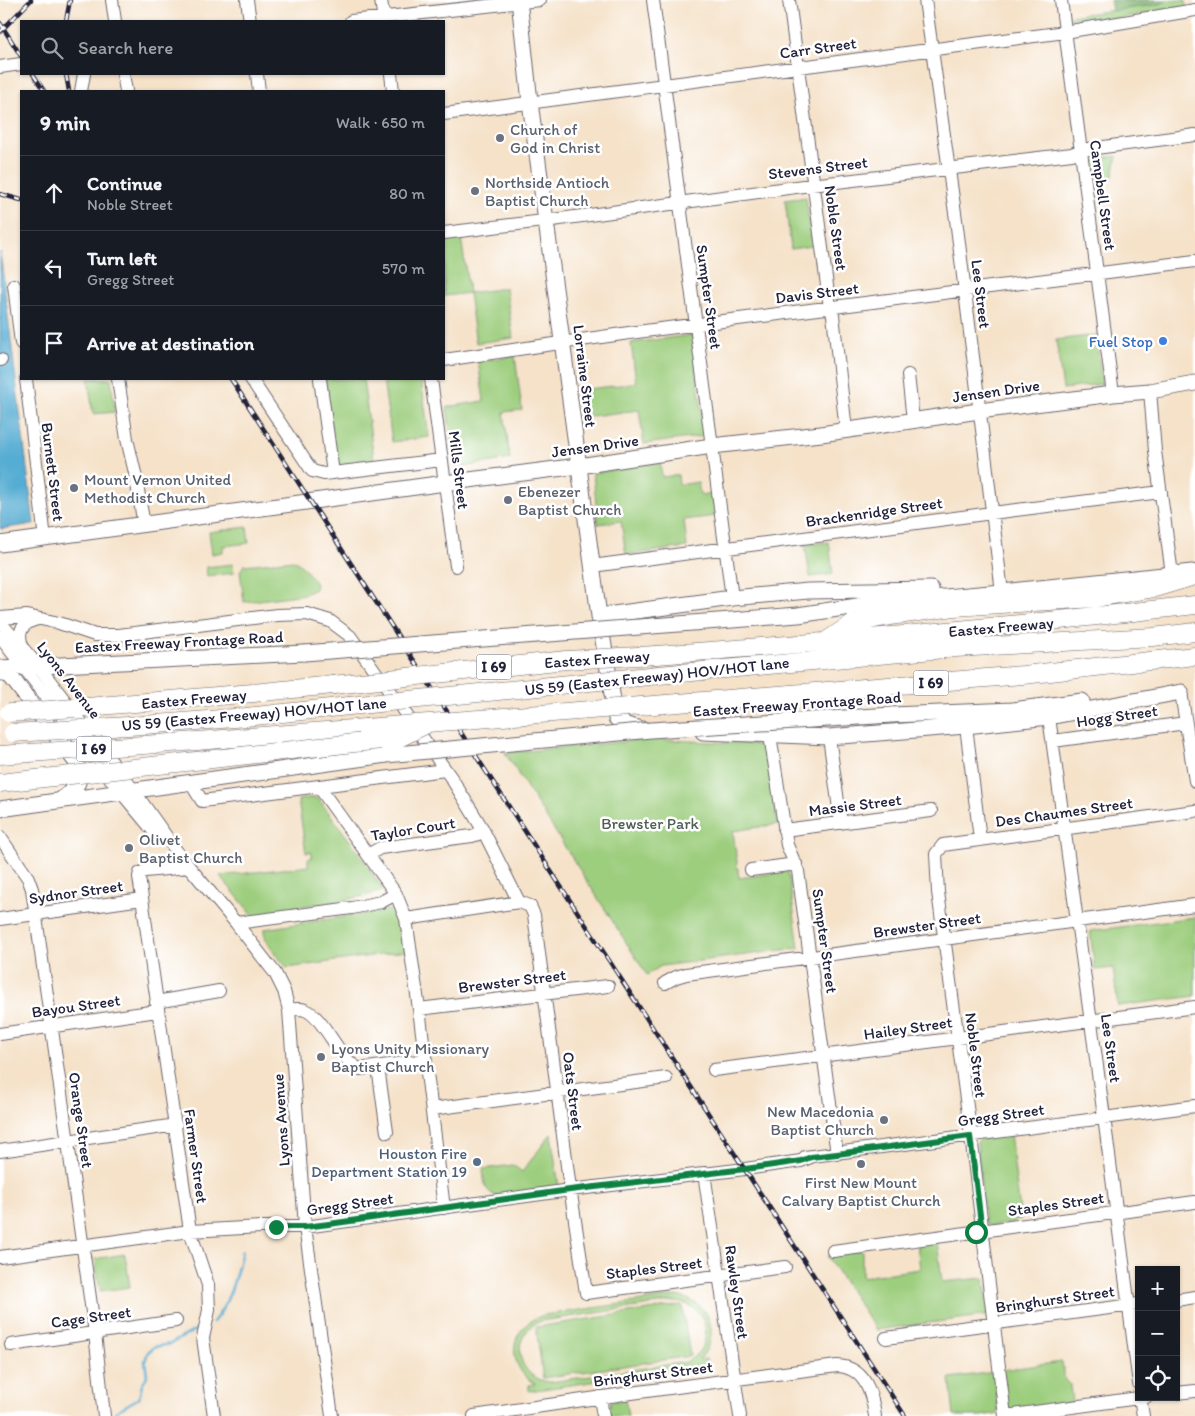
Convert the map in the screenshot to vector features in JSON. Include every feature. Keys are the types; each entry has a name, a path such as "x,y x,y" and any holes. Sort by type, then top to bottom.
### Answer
{"highway":[{"path":"824,643 853,623 954,607 1096,598 1155,588 1195,576"},
{"name":"Eastex Freeway","path":"3,713 130,705 566,660 824,643 1038,624 1195,605"},
{"name":"US 59 (Eastex Freeway) HOV/HOT lane","path":"6,734 246,717 659,675 955,648 1153,637 1195,632"},
{"name":"I 69","path":"0,755 427,724 1023,675 1195,656"},
{"path":"0,783 399,738 427,724"}],"main road":[{"name":"Lorraine Street","path":"519,1 530,102 598,616 616,718 626,725 643,730 770,735"},
{"name":"Jensen Drive","path":"0,544 579,466 712,446 1113,394 1150,391 1195,383"},
{"path":"598,616 732,598 808,591 987,588 1002,592 1195,572"},
{"name":"Eastex Freeway Frontage Road","path":"0,670 304,653 798,615 877,603 1002,592"},
{"path":"0,670 12,677 76,762 80,771 79,782 70,793 59,801"},
{"path":"770,735 829,737 966,726 1049,717 1188,692"},
{"name":"Eastex Freeway Frontage Road","path":"0,808 386,755 651,730 892,715 1013,710 1117,697 1188,692"}],"street":[{"path":"112,0 115,20"},
{"path":"247,0 250,20"},
{"path":"381,0 384,19"},
{"path":"368,20 540,0"},
{"name":"Sumpter Street","path":"653,0 732,598"},
{"name":"Noble Street","path":"789,0 830,308 833,315 846,430"},
{"name":"Lee Street","path":"925,0 1002,592"},
{"name":"Campbell Street","path":"1061,0 1113,394"},
{"name":"Carr Street","path":"445,114 1065,32 1195,10"},
{"path":"0,67 20,64"},
{"path":"81,90 84,75"},
{"path":"123,75 126,90"},
{"path":"257,75 259,90"},
{"path":"391,75 393,90"},
{"name":"Stevens Street","path":"445,233 547,221 814,184 948,170 1072,154 1081,150 1195,135"},
{"name":"Davis Street","path":"445,360 697,325 1195,262"},
{"path":"14,285 20,335"},
{"path":"908,375 913,420"},
{"name":"Burnett Street","path":"26,380 45,539"},
{"path":"118,380 127,439 144,525"},
{"path":"252,380 312,471 324,474 442,460"},
{"path":"320,380 333,473"},
{"name":"Mills Street","path":"431,380 456,566"},
{"path":"1150,391 1155,451 1172,574"},
{"name":"Brackenridge Street","path":"592,566 992,512 1161,492"},
{"name":"Eastex Freeway Frontage Road","path":"0,618 28,616 59,623 95,635 119,635 278,615 307,614 322,618 330,621 350,636 445,770"},
{"path":"23,648 20,642 21,631 29,621 38,619"},
{"name":"Lyons Avenue","path":"0,622 23,648 31,668"},
{"name":"Lyons Avenue","path":"0,636 31,668 127,792 164,845 180,856 236,923 275,973 284,991 289,1010 305,1227 332,1416"},
{"path":"1188,692 1186,723 1195,781"},
{"name":"Lee Street","path":"1049,717 1116,1212 1134,1305 1137,1356"},
{"name":"Hogg Street","path":"1053,741 1186,723"},
{"path":"966,726 980,839"},
{"name":"Sumpter Street","path":"770,735 787,845 798,871 837,1154"},
{"path":"829,737 841,823"},
{"path":"410,774 422,760 425,743"},
{"path":"190,782 202,801 445,770"},
{"name":"Taylor Court","path":"445,770 482,828 519,902"},
{"name":"Taylor Court","path":"319,787 368,855 380,848 472,836 478,834 482,828"},
{"name":"Des Chaumes Street","path":"939,849 943,845 980,839 1195,811"},
{"name":"Massie Street","path":"784,830 930,812"},
{"name":"Orange Street","path":"0,837 28,878 32,889 96,1333 104,1416"},
{"name":"Noble Street","path":"939,849 935,861 1005,1416"},
{"path":"368,855 396,894 406,919 444,1208"},
{"path":"751,870 796,864"},
{"name":"Sydnor Street","path":"0,920 142,899 140,873 189,867"},
{"path":"236,923 352,908 381,902 396,894"},
{"name":"Farmer Street","path":"142,899 190,1231 208,1285 209,1310 203,1338 214,1416"},
{"path":"406,919 519,902"},
{"name":"Oats Street","path":"519,902 530,906 534,915 570,1190 586,1293"},
{"name":"Brewster Street","path":"665,983 681,975 1195,904"},
{"name":"Brewster Street","path":"419,1009 608,986"},
{"name":"Bayou Street","path":"0,1034 157,1006 219,991"},
{"name":"Hailey Street","path":"714,1070 1195,1007"},
{"path":"289,1010 307,1011 316,1018 356,1067 378,1067 426,1060"},
{"path":"378,1067 387,1132"},
{"path":"432,1109 666,1078"},
{"name":"Gregg Street","path":"0,1257 190,1231 261,1227 305,1227 570,1190 704,1173 710,1174 801,1161 811,1157 1195,1106"},
{"path":"0,1151 176,1125"},
{"name":"Rawley Street","path":"704,1173 740,1416"},
{"name":"Staples Street","path":"833,1250 1195,1202"},
{"name":"Staples Street","path":"586,1293 785,1267"},
{"path":"1180,1299 1195,1297"},
{"name":"Bringhurst Street","path":"886,1338 1134,1305"},
{"name":"Cage Street","path":"12,1345 176,1321"},
{"name":"Bringhurst Street","path":"474,1416 600,1397 837,1366 850,1369 864,1380 870,1391 875,1416"},
{"path":"1180,1393 1195,1391"},
{"path":"600,1397 603,1416"},
{"path":"1005,1416 1135,1399"},
{"path":"1142,1401 1143,1416"}],"green space":[{"path":"1110,0 1168,0 1160,4 1112,11"},
{"path":"1168,0 1185,0 1186,7 1075,25 1071,22 1070,16 1160,4"},
{"path":"1117,156 1113,176 1094,181 1092,159"},
{"path":"806,197 812,246 791,249 785,200"},
{"path":"461,237 469,293 445,296 445,240"},
{"path":"506,288 513,338 476,343 469,293"},
{"path":"692,335 705,436 644,444 639,410 583,417 580,390 636,383 631,343"},
{"path":"1096,335 1102,384 1063,389 1056,340"},
{"path":"515,356 522,410 504,412 510,459 455,468 447,407 484,401 478,361"},
{"path":"88,380 111,380 115,412 93,414"},
{"path":"363,380 374,460 336,465 325,381"},
{"path":"383,380 421,380 429,437 392,442"},
{"path":"660,462 662,477 678,475 679,485 698,482 700,495 713,493 716,516 684,520 687,547 626,555 621,521 598,524 593,473"},
{"path":"247,527 249,543 223,546 223,552 212,554 209,532"},
{"path":"829,542 833,574 810,577 805,545"},
{"path":"293,560 309,574 316,584 315,589 305,594 244,602 240,571 244,565"},
{"path":"233,564 234,573 207,576 206,567"},
{"name":"Brewster Park","path":"651,739 765,746 778,824 733,831 739,878 788,871 799,948 661,966 647,975 505,753"},
{"path":"315,797 357,850 384,891 342,901 293,907 294,911 254,917 220,876 308,866 308,859 312,858 311,852 306,853 298,800"},
{"path":"395,909 406,951 287,968 269,945 264,934 264,929"},
{"path":"1195,917 1195,996 1118,1006 1113,968 1095,970 1090,931"},
{"path":"551,1134 559,1187 497,1196 489,1192 483,1169 513,1165 522,1172"},
{"path":"1010,1134 1021,1219 1014,1220 1014,1223 990,1226 985,1223 977,1142 980,1139"},
{"path":"937,1241 942,1282 984,1278 989,1315 876,1330 827,1256 862,1250 862,1277 920,1269 917,1243"},
{"path":"125,1254 130,1287 100,1291 95,1259"},
{"path":"677,1296 689,1299 705,1312 709,1320 710,1340 699,1360 706,1359 707,1365 529,1391 529,1385 535,1384 525,1376 518,1366 515,1346 518,1336 524,1327 533,1320 545,1315","holes":["671,1302 684,1303 694,1308 701,1316 705,1325 706,1335 703,1345 686,1362 550,1382 538,1379 529,1373 523,1364 520,1355 524,1335 531,1327 541,1321"]},
{"path":"682,1305 690,1356 543,1378 536,1327"},
{"path":"1062,1362 1065,1380 1070,1385 1072,1403 1013,1411 1009,1409 1002,1370"},
{"path":"995,1372 998,1413 981,1416 954,1416 950,1378"},
{"path":"625,1399 628,1416 610,1416 609,1408 611,1402"}],"water":[{"path":"0,252 34,524 0,529"}],"waterway":[{"path":"213,1322 228,1298 242,1251"},
{"path":"115,1412 139,1398 142,1385 147,1376 145,1361 148,1352 154,1347 170,1344 199,1328"}],"railway":[{"path":"0,32 31,0"},
{"path":"66,20 70,0"},
{"path":"0,23 20,54"},
{"path":"34,75 43,90"},
{"path":"66,75 69,90"},
{"path":"0,194 20,200"},
{"path":"232,380 905,1416"}],"place":[{"name":"Church of God in Christ","path":"500,138"},
{"name":"Northside Antioch Baptist Church","path":"475,191"},
{"name":"Fuel Stop","path":"1163,341"},
{"name":"Mount Vernon United Methodist Church","path":"74,488"},
{"name":"Ebenezer Baptist Church","path":"508,500"},
{"name":"Olivet Baptist Church","path":"129,848"},
{"name":"Lyons Unity Missionary Baptist Church","path":"321,1057"},
{"name":"New Macedonia Baptist Church","path":"884,1120"},
{"name":"Houston Fire Department Station 19","path":"477,1162"},
{"name":"First New Mount Calvary Baptist Church","path":"861,1164"}],"route":[{"path":"276,1227 305,1227 329,1224 570,1190 704,1173 710,1174 801,1161 811,1157 970,1136 982,1231 976,1232"}]}
